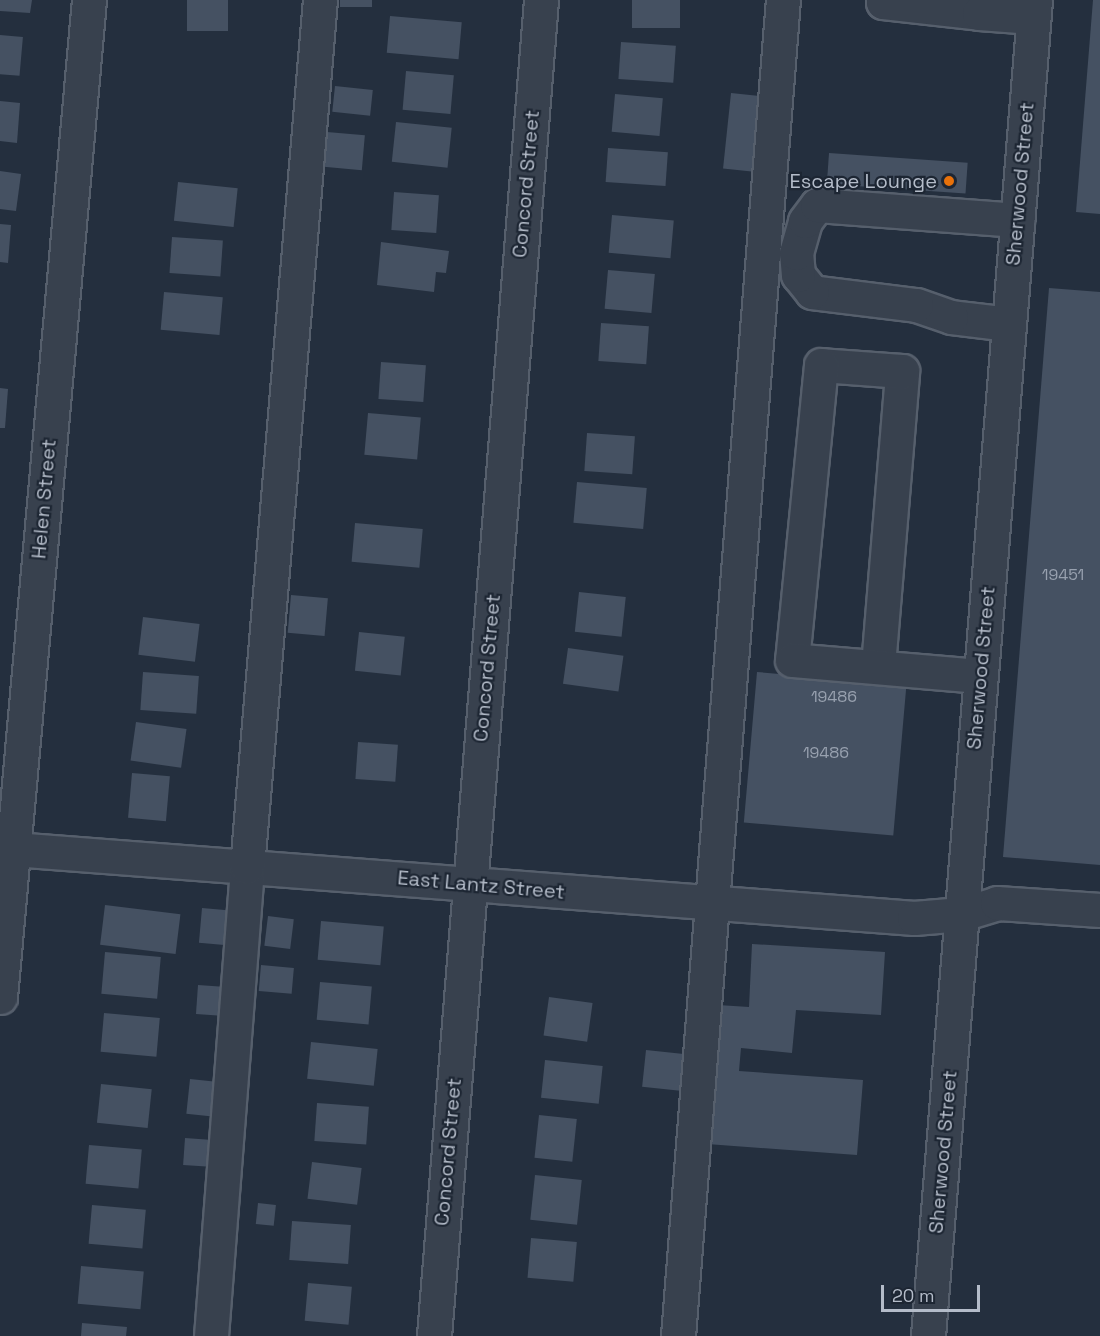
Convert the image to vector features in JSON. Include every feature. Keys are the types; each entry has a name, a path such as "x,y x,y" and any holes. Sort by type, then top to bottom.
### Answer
{"street":[{"name":"Helen Street","path":"0,997 7,848 89,0"},
{"path":"211,1336 247,867 320,0"},
{"name":"Concord Street","path":"434,1336 541,0"},
{"path":"678,1336 783,0"},
{"path":"883,0 958,11 1034,9"},
{"name":"Sherwood Street","path":"928,1336 1034,9"},
{"path":"1009,324 951,317 916,305 812,292 798,275 796,253 805,221 817,205 1017,220"},
{"path":"878,666 902,371 821,365 792,660 980,675"},
{"name":"East Lantz Street","path":"7,848 914,918 962,914 997,903 1100,910"}],"building":[{"path":"0,0 32,0 30,13 0,11"},
{"path":"187,0 228,0 228,31 187,31"},
{"path":"340,0 372,0 372,7 340,7"},
{"path":"632,0 680,0 680,28 632,28"},
{"path":"1093,0 1100,0 1100,214 1076,212"},
{"path":"390,16 462,22 459,59 387,53"},
{"path":"0,35 23,37 20,76 0,74"},
{"path":"621,42 676,46 673,83 618,79"},
{"path":"406,71 454,75 450,114 403,110"},
{"path":"335,86 373,90 370,116 332,112"},
{"path":"731,93 762,96 754,172 723,169"},
{"path":"615,94 663,98 660,136 612,132"},
{"path":"0,101 20,103 17,143 0,141"},
{"path":"396,122 452,128 448,168 392,162"},
{"path":"327,132 365,135 362,170 324,167"},
{"path":"608,148 668,152 665,186 606,182"},
{"path":"829,153 968,163 965,194 827,184"},
{"path":"0,171 21,174 16,211 0,209"},
{"path":"178,182 238,188 234,227 174,221"},
{"path":"394,192 439,195 436,233 391,230"},
{"path":"612,215 674,220 670,258 609,253"},
{"path":"0,224 11,225 8,263 0,262"},
{"path":"172,237 223,241 220,276 169,273"},
{"path":"381,242 449,251 446,273 436,272 434,292 377,285"},
{"path":"608,270 655,274 651,313 605,309"},
{"path":"1049,288 1100,292 1100,865 1003,857"},
{"path":"164,292 223,297 219,335 161,330"},
{"path":"601,323 649,326 646,364 598,361"},
{"path":"381,362 426,365 423,402 378,399"},
{"path":"0,388 8,389 5,428 0,428"},
{"path":"368,413 421,418 417,459 364,455"},
{"path":"587,433 635,436 632,474 584,471"},
{"path":"577,482 647,488 643,529 573,523"},
{"path":"355,523 423,529 419,568 352,562"},
{"path":"579,592 626,597 622,637 575,632"},
{"path":"291,595 328,598 325,636 288,633"},
{"path":"143,617 200,624 195,662 138,655"},
{"path":"359,632 405,637 401,676 355,671"},
{"path":"568,648 623,656 618,691 563,684"},
{"path":"143,672 199,676 196,714 140,710"},
{"path":"757,672 906,685 893,835 744,822"},
{"path":"136,722 187,729 181,768 131,761"},
{"path":"358,742 398,745 395,782 355,779"},
{"path":"132,773 170,776 166,821 128,818"},
{"path":"105,905 180,914 176,954 100,945"},
{"path":"202,908 236,911 233,946 199,943"},
{"path":"268,916 294,919 290,949 264,946"},
{"path":"321,921 384,926 380,965 318,960"},
{"path":"752,944 885,952 881,1015 796,1010 792,1053 741,1048 739,1071 863,1080 857,1155 707,1144 718,1005 749,1007"},
{"path":"105,952 161,957 157,999 101,994"},
{"path":"261,965 294,968 292,994 259,991"},
{"path":"320,982 372,987 368,1024 317,1020"},
{"path":"198,985 230,987 228,1016 196,1014"},
{"path":"549,997 593,1003 587,1042 544,1036"},
{"path":"104,1013 160,1018 156,1057 101,1052"},
{"path":"311,1042 378,1049 374,1086 307,1079"},
{"path":"646,1050 684,1054 680,1091 642,1087"},
{"path":"545,1060 603,1066 599,1104 541,1098"},
{"path":"190,1079 221,1082 217,1117 186,1114"},
{"path":"101,1084 152,1089 148,1128 97,1123"},
{"path":"317,1103 369,1107 366,1145 314,1141"},
{"path":"539,1115 577,1119 572,1162 535,1158"},
{"path":"185,1138 216,1140 214,1167 183,1165"},
{"path":"89,1145 142,1150 138,1188 86,1184"},
{"path":"312,1162 362,1168 357,1205 307,1199"},
{"path":"535,1175 582,1180 577,1225 530,1220"},
{"path":"258,1203 276,1205 274,1226 256,1224"},
{"path":"92,1205 146,1210 142,1249 89,1244"},
{"path":"292,1221 351,1225 348,1264 289,1260"},
{"path":"531,1238 577,1242 573,1282 528,1278"},
{"path":"81,1266 144,1271 140,1309 78,1304"},
{"path":"308,1283 352,1287 349,1325 305,1321"},
{"path":"82,1323 127,1327 126,1336 81,1336"}],"place":[{"name":"Escape Lounge","path":"949,181"}]}
